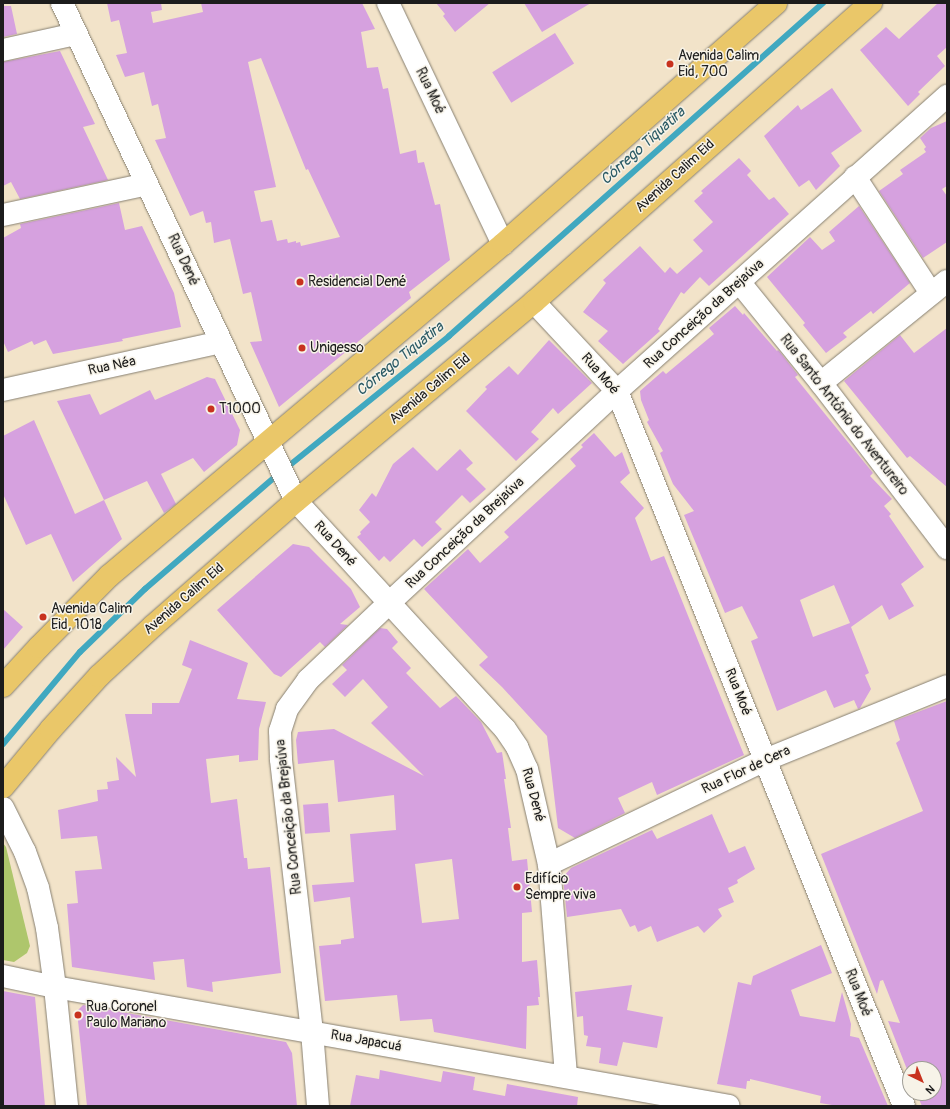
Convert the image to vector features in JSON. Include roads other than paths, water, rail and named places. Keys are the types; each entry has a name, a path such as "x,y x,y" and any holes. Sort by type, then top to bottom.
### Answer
{"main road":[{"path":"3,686 109,576 273,450 503,244 776,3"},
{"name":"Avenida Calim Eid","path":"3,787 51,729 99,676 292,492 534,302 871,3"}],"street":[{"name":"Rua Dené","path":"62,3 292,492 389,603 505,729 517,747 527,769 550,864 566,1076"},
{"name":"Rua Moé","path":"388,3 503,244"},
{"path":"3,50 76,34"},
{"name":"Rua Conceição da Brejaúva","path":"318,1106 312,1032 284,788 280,731 287,709 308,680 617,391 740,283 855,177 947,96"},
{"path":"821,383 939,287 855,177"},
{"path":"3,215 147,184"},
{"name":"Rua Santo Antônio do Aventureiro","path":"740,283 821,383 947,548"},
{"name":"Rua Moé","path":"534,302 617,391 904,1106"},
{"name":"Rua Néa","path":"3,390 221,342"},
{"name":"Rua Flor de Cera","path":"550,864 765,760 947,686"},
{"path":"3,808 25,852 38,888 55,987 67,1106"},
{"name":"Rua Japacuá","path":"3,976 55,987 566,1076 729,1106"}],"waterway":[{"name":"Córrego Tiquatira","path":"285,469 449,336 823,3"},
{"name":"Córrego Tiquatira","path":"3,744 80,652 145,589 278,474"}],"place":[{"name":"Avenida Calim Eid, 700","path":"670,64"},
{"name":"Residencial Dené","path":"300,282"},
{"name":"Unigesso","path":"302,348"},
{"name":"T1000","path":"211,409"},
{"name":"Avenida Calim Eid, 1018","path":"43,617"},
{"name":"Edifício Sempre viva","path":"517,887"},
{"name":"Rua Coronel Paulo Mariano","path":"78,1015"}]}
